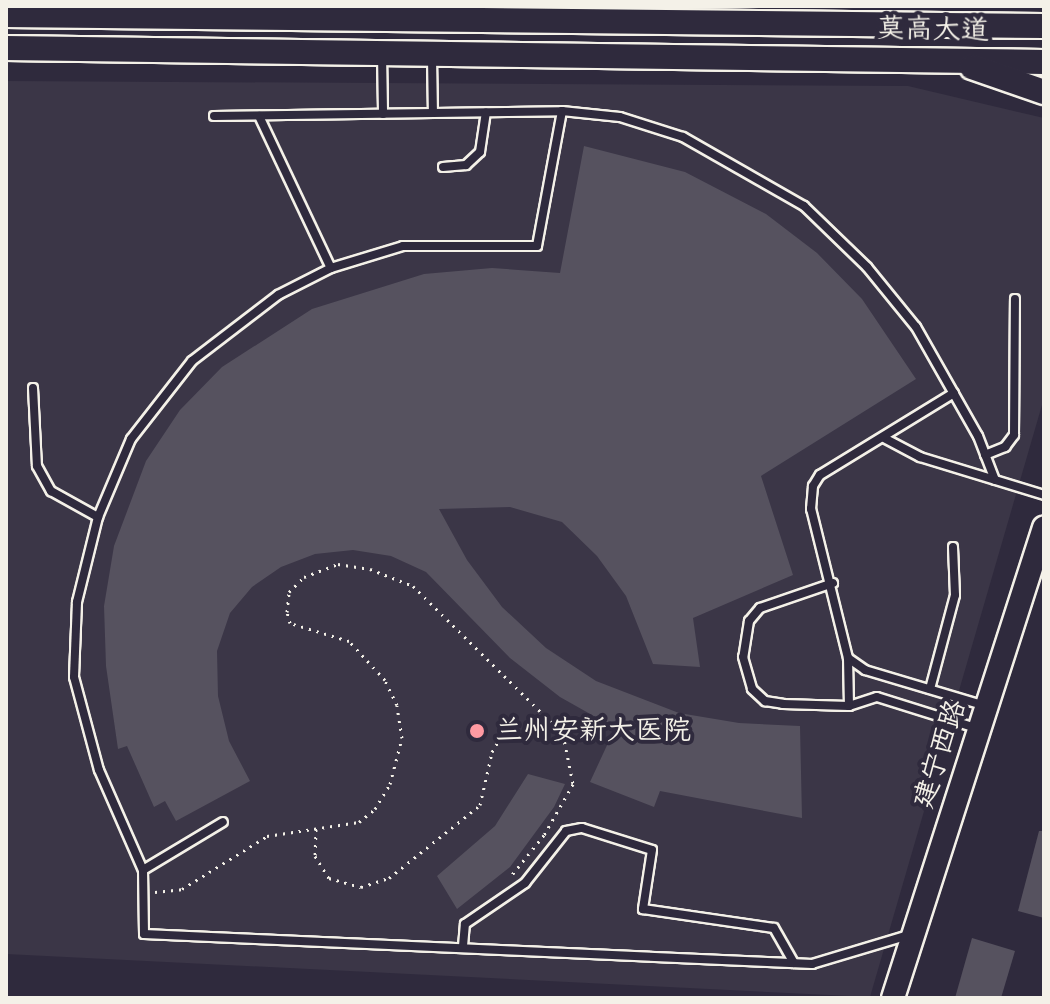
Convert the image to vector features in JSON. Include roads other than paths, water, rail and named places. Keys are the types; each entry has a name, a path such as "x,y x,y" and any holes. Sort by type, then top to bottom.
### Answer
{"main road":[{"name":"莫高大道","path":"6,15 1044,26"},
{"name":"莫高大道","path":"6,48 1044,62"},
{"path":"954,61 1044,92"}],"street":[{"name":"建宁西路","path":"893,998 1044,528"}],"lane":[{"path":"382,53 383,114"},
{"path":"431,54 433,113"},
{"path":"562,111 537,246 403,246 331,268 278,295 192,361 131,439 98,517 77,602 74,677 99,770 143,870 144,934 812,964 915,933"},
{"path":"214,116 562,111 620,117 683,137 804,206 867,267 916,327 954,393 995,480"},
{"path":"443,167 466,165 480,152 486,112"},
{"path":"259,116 331,268"},
{"path":"985,455 1005,447 1014,435 1015,299"},
{"path":"33,388 37,466 51,491 98,517"},
{"path":"849,706 848,658 833,583 811,509 813,486 820,475 954,393"},
{"path":"884,438 920,457 1044,495"},
{"path":"930,689 955,595 953,547"},
{"path":"833,583 760,608 749,621 743,657 747,679 765,701 849,706 877,697 980,729"},
{"path":"848,658 865,670 987,706"},
{"path":"143,870 223,822"},
{"path":"463,946 465,924 525,883 566,831 582,828 652,850 643,909 774,928 794,963"}],"place":[{"name":"兰州安新大医院","path":"477,731"}]}
